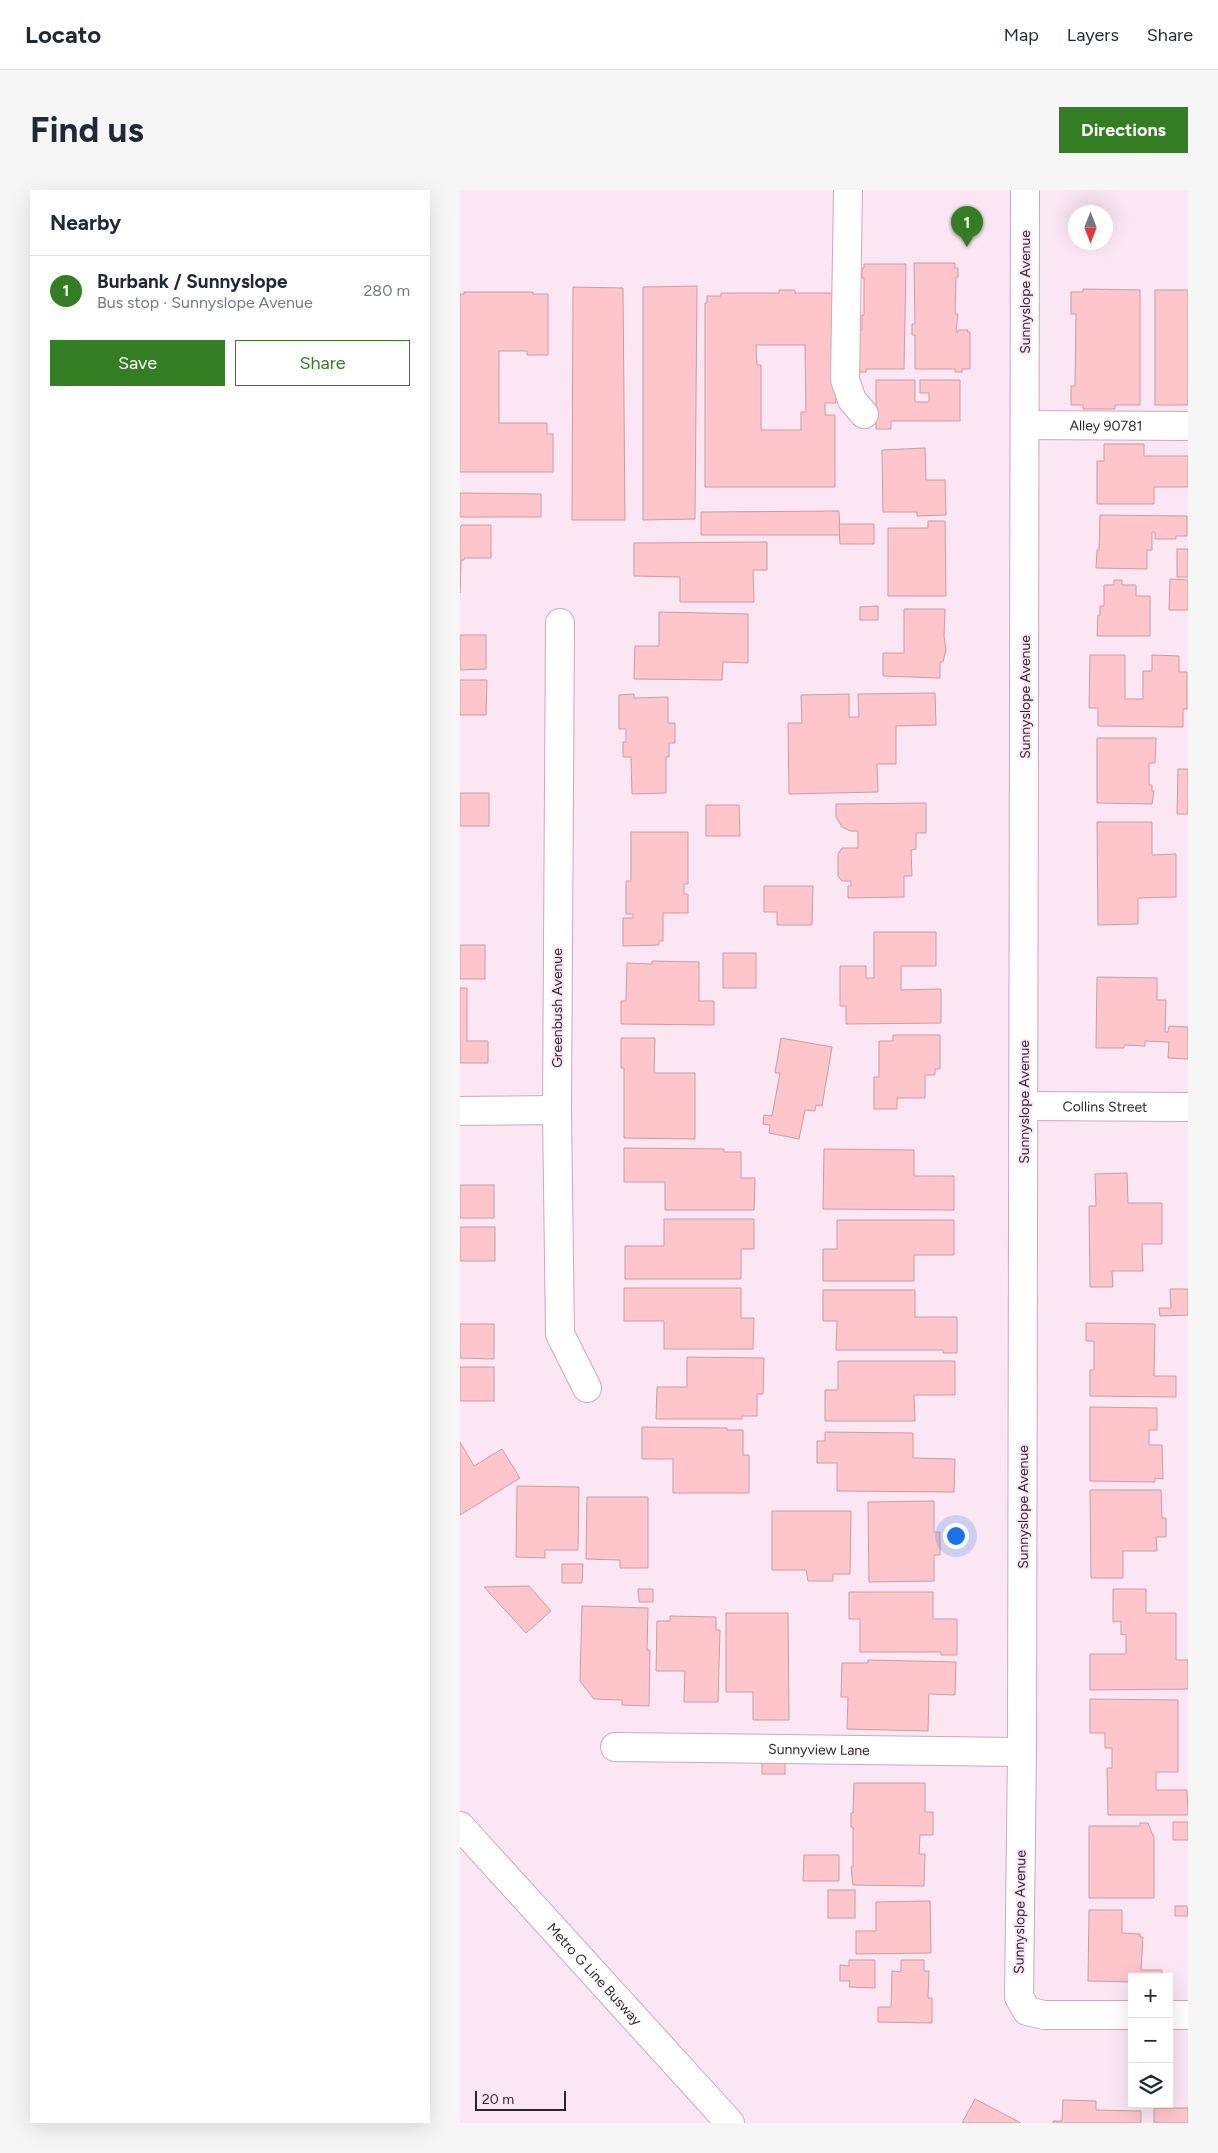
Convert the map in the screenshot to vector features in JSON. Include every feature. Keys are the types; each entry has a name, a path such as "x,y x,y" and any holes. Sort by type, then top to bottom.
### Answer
{"street":[{"path":"848,190 845,380 852,400 864,414"},
{"name":"Sunnyslope Avenue","path":"1025,190 1022,1752 1019,1997 1027,2011 1044,2015 1128,2015"},
{"name":"Alley 90781","path":"1025,425 1188,426"},
{"name":"Greenbush Avenue","path":"560,622 557,1110 560,1334 587,1388"},
{"name":"Collins Street","path":"1024,1106 1188,1107"},
{"path":"460,1111 557,1110"},
{"name":"Sunnyview Lane","path":"615,1747 1022,1752"},
{"name":"Metro G Line Busway","path":"460,1826 730,2123"},
{"path":"1173,2016 1188,2016"}],"building":[{"path":"914,263 955,263 955,268 958,268 958,277 956,277 955,314 958,314 956,332 958,330 968,330 967,332 970,332 970,369 962,369 962,372 955,372 955,369 915,369 915,335 912,335 912,324 915,324"},
{"path":"864,264 906,264 904,369 866,369 866,372 858,372 852,330 862,330 864,278 862,278 862,268 864,268"},
{"path":"697,286 695,519 643,520 643,287"},
{"path":"573,287 623,288 625,520 572,520"},
{"path":"1083,289 1140,290 1140,405 1115,405 1115,409 1083,409 1083,405 1071,405 1071,386 1075,386 1076,314 1071,314 1071,292 1083,292"},
{"path":"779,290 795,290 795,293 833,293 836,403 825,403 825,415 835,415 835,487 705,487 705,303 707,303 707,296 721,296 721,293 779,293","holes":["756,345 805,345 806,412 801,412 801,430 761,430 761,365 757,365"]},
{"path":"1155,290 1188,290 1188,405 1155,405"},
{"path":"464,292 533,292 533,294 548,294 548,355 527,355 527,351 499,351 499,423 547,423 547,434 553,434 553,472 460,472 460,294 464,294"},
{"path":"876,380 915,380 915,402 929,402 929,393 920,393 920,380 960,380 960,421 891,421 891,429 876,429"},
{"path":"1104,444 1144,444 1144,456 1188,456 1188,487 1154,487 1154,504 1097,504 1097,461 1104,461"},
{"path":"925,448 926,480 945,480 946,515 917,516 917,512 883,512 882,450"},
{"path":"460,493 541,494 541,517 460,517"},
{"path":"839,511 840,535 701,535 701,512"},
{"path":"1100,515 1187,516 1187,536 1176,536 1176,539 1155,539 1155,532 1152,532 1152,550 1147,550 1147,569 1096,568 1097,550 1099,550"},
{"path":"928,521 945,521 946,596 888,596 888,528 928,528"},
{"path":"839,524 874,524 874,544 840,544"},
{"path":"462,525 491,525 491,558 464,558 464,560 461,560 460,593 460,527"},
{"path":"767,542 767,570 753,570 754,602 680,602 680,577 634,576 634,543"},
{"path":"1177,549 1188,549 1188,577 1177,577"},
{"path":"1170,579 1188,580 1188,610 1169,610"},
{"path":"1114,580 1122,580 1122,585 1136,585 1136,596 1150,596 1150,636 1097,636 1100,606 1104,606 1104,585 1114,585"},
{"path":"878,606 878,620 860,620 860,607"},
{"path":"904,609 945,609 944,637 946,649 943,662 940,662 940,678 883,676 883,653 904,653"},
{"path":"659,612 748,614 748,663 723,662 722,680 634,679 635,646 659,646"},
{"path":"460,635 486,635 486,669 460,670"},
{"path":"1090,655 1125,655 1125,699 1143,699 1143,671 1152,671 1152,655 1179,656 1179,672 1187,672 1187,709 1183,709 1183,727 1098,726 1098,708 1089,708"},
{"path":"460,680 487,680 486,715 460,715"},
{"path":"935,693 936,725 896,726 896,764 877,764 878,792 789,794 788,723 802,723 801,695 849,694 849,717 859,717 858,694"},
{"path":"634,694 634,698 668,697 668,723 675,723 675,743 669,743 669,757 666,757 666,793 632,794 631,757 623,757 623,742 626,742 626,729 619,729 619,695"},
{"path":"1097,738 1156,738 1155,763 1149,763 1149,785 1152,785 1152,791 1154,791 1152,804 1097,803"},
{"path":"1178,769 1188,769 1188,814 1177,814"},
{"path":"460,793 489,793 489,826 460,826"},
{"path":"926,803 926,833 916,833 916,849 911,850 912,876 904,876 904,897 848,898 848,886 851,886 851,881 842,881 838,876 838,854 842,848 858,848 858,831 851,831 842,827 836,817 836,804"},
{"path":"706,805 739,805 740,836 706,836"},
{"path":"1097,822 1152,822 1152,855 1176,854 1176,897 1138,898 1138,924 1098,925"},
{"path":"631,832 688,832 688,884 684,884 684,894 688,894 688,913 663,913 663,941 659,941 659,945 623,946 623,918 633,918 633,914 626,914 626,881 631,881"},
{"path":"764,886 813,886 812,925 777,925 777,912 764,912"},
{"path":"874,932 936,932 936,966 901,966 901,990 941,989 941,1023 846,1024 846,1006 840,1006 840,966 866,966 866,978 874,978"},
{"path":"460,945 485,945 485,979 460,979"},
{"path":"723,953 756,953 756,988 723,988"},
{"path":"652,961 699,962 699,1001 714,1001 714,1025 621,1024 621,1001 626,1001 627,963 652,964"},
{"path":"1097,977 1157,978 1157,1000 1166,1000 1165,1032 1168,1032 1169,1026 1188,1027 1188,1059 1168,1058 1169,1042 1145,1041 1145,1046 1124,1045 1124,1048 1096,1048"},
{"path":"460,988 467,988 467,1041 488,1041 488,1063 460,1063"},
{"path":"893,1035 940,1035 940,1069 935,1069 935,1075 925,1075 925,1098 897,1098 897,1109 874,1109 874,1077 879,1077 879,1041 893,1041"},
{"path":"621,1038 655,1038 654,1073 695,1073 695,1139 624,1138 624,1068 621,1068"},
{"path":"781,1038 832,1047 822,1106 816,1105 815,1111 805,1110 799,1139 769,1133 770,1125 763,1124 764,1115 772,1116 780,1073 775,1073"},
{"path":"624,1148 724,1149 724,1152 741,1152 741,1178 755,1178 754,1210 665,1210 665,1182 624,1182"},
{"path":"824,1149 914,1150 914,1176 954,1176 954,1210 823,1209"},
{"path":"1127,1173 1128,1203 1162,1203 1162,1244 1142,1244 1143,1271 1112,1271 1113,1287 1090,1287 1089,1206 1096,1206 1095,1174"},
{"path":"460,1185 494,1185 494,1218 460,1218"},
{"path":"664,1219 754,1219 754,1249 741,1249 741,1279 625,1279 625,1246 664,1246"},
{"path":"837,1220 954,1220 954,1255 914,1255 914,1281 823,1281 823,1249 837,1249"},
{"path":"460,1227 495,1227 495,1261 460,1261"},
{"path":"624,1288 741,1288 741,1318 754,1318 753,1349 664,1349 664,1321 624,1321"},
{"path":"1170,1289 1188,1289 1188,1315 1160,1316 1159,1308 1171,1308"},
{"path":"823,1290 915,1290 915,1317 957,1317 957,1353 943,1353 943,1350 836,1350 837,1321 823,1321"},
{"path":"1086,1323 1155,1324 1154,1376 1176,1376 1176,1397 1090,1396 1090,1370 1094,1370 1094,1341 1086,1341"},
{"path":"460,1324 494,1324 494,1359 460,1358"},
{"path":"687,1357 764,1358 763,1394 757,1394 757,1416 742,1416 742,1419 656,1419 657,1387 687,1387"},
{"path":"838,1361 955,1361 955,1395 914,1395 915,1421 825,1421 825,1390 838,1390"},
{"path":"460,1367 494,1367 494,1401 460,1401"},
{"path":"1090,1407 1157,1408 1157,1430 1149,1430 1149,1445 1162,1445 1163,1479 1155,1478 1155,1482 1090,1481"},
{"path":"642,1427 727,1428 727,1430 743,1430 743,1455 749,1455 749,1493 673,1493 673,1459 642,1459"},
{"path":"825,1432 913,1433 913,1458 955,1459 954,1492 837,1491 837,1463 817,1463 817,1441 825,1441"},
{"path":"460,1442 474,1466 502,1449 520,1478 460,1515"},
{"path":"517,1486 579,1487 578,1550 545,1550 545,1558 516,1557"},
{"path":"1090,1490 1161,1490 1162,1518 1166,1518 1166,1537 1156,1537 1157,1551 1123,1551 1123,1578 1091,1578"},
{"path":"587,1497 648,1497 648,1568 620,1568 620,1560 586,1559"},
{"path":"934,1501 934,1532 940,1532 940,1555 934,1555 934,1581 869,1582 868,1502"},
{"path":"772,1511 851,1511 850,1574 833,1574 833,1581 808,1581 806,1570 772,1570"},
{"path":"562,1564 583,1564 582,1583 562,1583"},
{"path":"529,1586 551,1611 526,1633 484,1587"},
{"path":"638,1589 653,1589 653,1602 639,1602"},
{"path":"1113,1589 1146,1589 1146,1613 1176,1613 1176,1660 1188,1660 1188,1689 1090,1690 1090,1654 1126,1654 1126,1634 1121,1635 1121,1621 1113,1622"},
{"path":"849,1592 933,1592 933,1619 957,1619 957,1655 941,1655 941,1652 860,1652 860,1619 849,1619"},
{"path":"582,1606 648,1608 647,1650 650,1650 649,1706 622,1705 622,1700 594,1699 580,1681"},
{"path":"726,1613 788,1613 789,1720 753,1720 753,1692 726,1692"},
{"path":"670,1616 716,1617 716,1630 720,1630 718,1702 684,1702 685,1671 656,1671 657,1621 670,1621"},
{"path":"868,1660 956,1662 955,1695 929,1694 928,1731 847,1729 848,1697 841,1697 842,1663 868,1663"},
{"path":"1090,1699 1178,1700 1178,1772 1156,1772 1156,1790 1187,1790 1188,1815 1108,1815 1107,1768 1112,1768 1112,1748 1105,1748 1105,1733 1090,1733"},
{"path":"762,1762 785,1762 785,1774 762,1774"},
{"path":"854,1783 925,1783 925,1812 933,1812 933,1835 920,1835 919,1854 925,1854 924,1886 853,1885 851,1867 853,1867 853,1827 851,1827 851,1813 853,1813"},
{"path":"1173,1822 1188,1822 1188,1840 1173,1840"},
{"path":"1140,1823 1148,1823 1154,1838 1154,1898 1089,1898 1089,1826 1140,1826"},
{"path":"804,1855 839,1855 839,1881 803,1881"},
{"path":"828,1890 855,1890 855,1918 828,1918"},
{"path":"930,1901 931,1953 856,1954 856,1931 876,1931 876,1902"},
{"path":"1175,1906 1187,1906 1188,1916 1175,1916"},
{"path":"1089,1910 1122,1910 1122,1933 1140,1934 1140,1937 1143,1937 1141,1970 1162,1970 1162,1973 1128,1973 1128,1982 1088,1981"},
{"path":"849,1960 875,1960 875,1988 849,1987 850,1981 840,1981 840,1965 849,1966"},
{"path":"901,1960 924,1960 924,1971 929,1971 928,1998 932,1998 932,2023 878,2022 878,2007 891,2007 892,1971 901,1972"},
{"path":"975,2099 1021,2123 962,2123"},
{"path":"1063,2100 1096,2101 1096,2110 1141,2111 1141,2123 1053,2123 1053,2121 1062,2121"},
{"path":"1154,2108 1188,2108 1188,2123 1154,2123"}],"place":[{"name":"Burbank / Sunnyslope","path":"967,247"}]}
